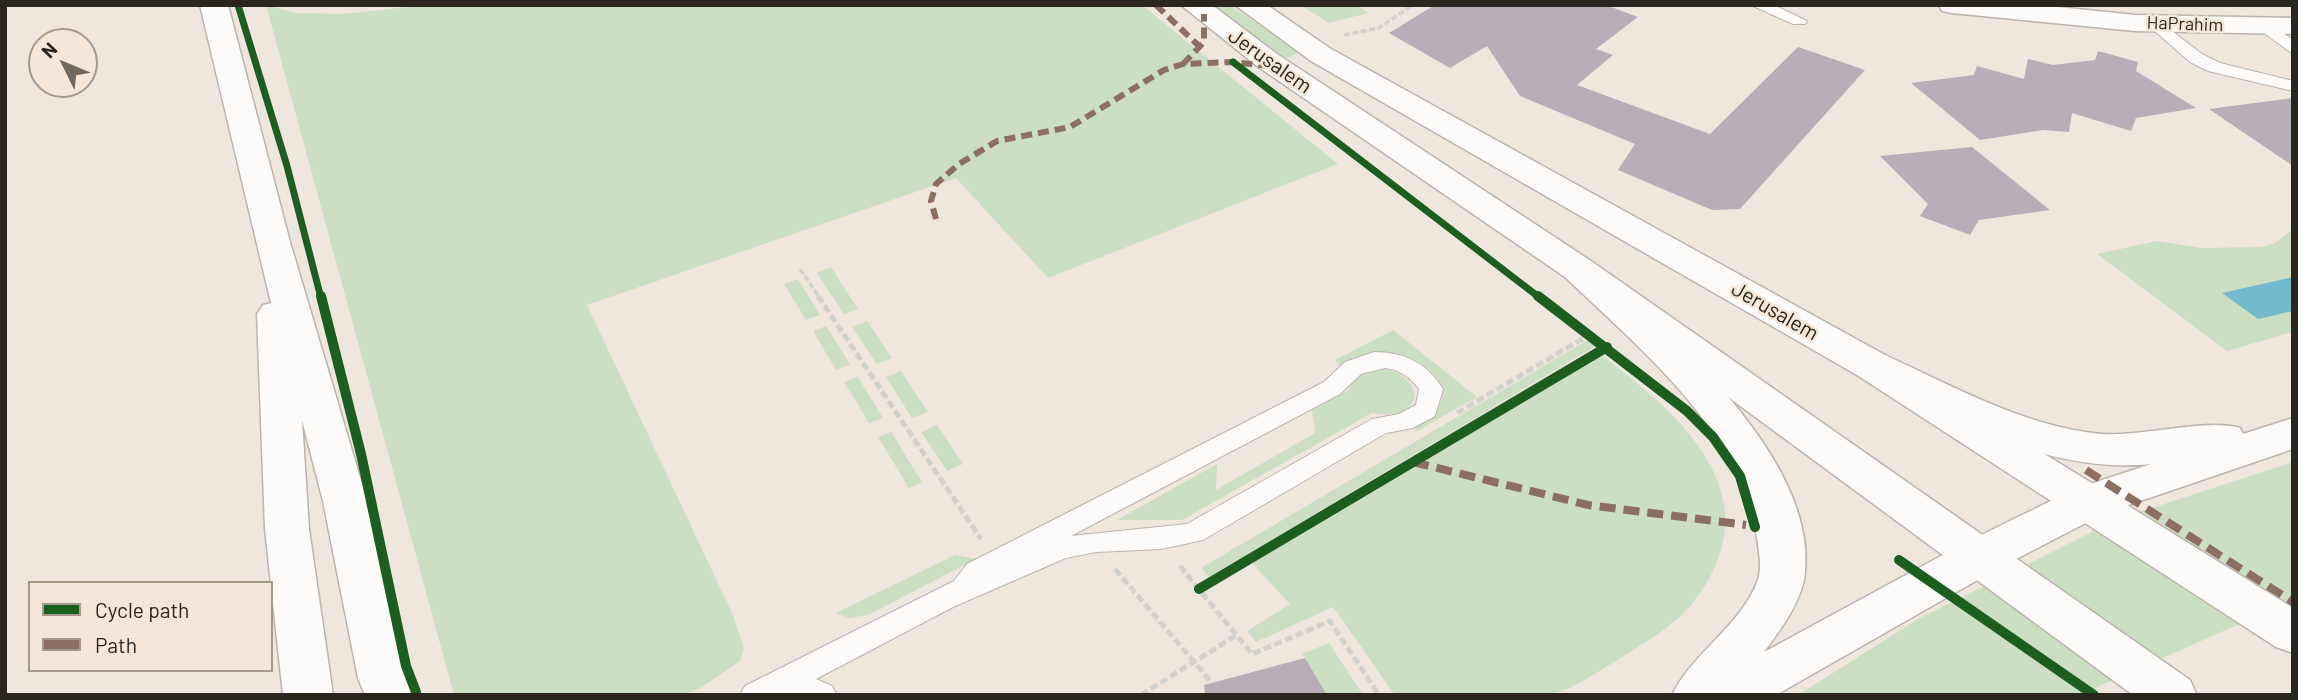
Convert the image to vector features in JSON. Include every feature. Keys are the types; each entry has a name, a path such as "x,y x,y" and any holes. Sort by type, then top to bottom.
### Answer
{"main road":[{"path":"214,5 272,242 345,501 383,678 390,695"},
{"name":"Jerusalem","path":"1194,5 1267,60 1578,269 2172,695"},
{"name":"Jerusalem","path":"1248,5 1321,55 1871,365 2104,510 2293,633"},
{"name":"HaPrahim","path":"1952,5 2155,23 2280,26"},
{"path":"272,242 287,529 308,695"},
{"path":"1578,269 1687,374 1728,425 1763,484 1781,530 1782,576 1769,606 1697,695"},
{"path":"1871,365 1971,410 2061,442 2097,449 2131,450 2293,432"},
{"path":"1731,695 2104,510 2293,432"}],"lane":[{"path":"1759,5 1799,21"},
{"path":"2155,23 2196,58 2214,67 2293,86"},
{"path":"2280,26 2293,49"},
{"path":"755,695 963,590 1083,542 1174,538 1194,533 1381,425 1417,417 1427,410 1431,389 1416,370 1403,364 1375,360 1362,363 1332,388 977,572 963,590"},
{"path":"781,695 811,690 822,695"}],"path":[{"path":"1340,36 1379,28 1413,5"},
{"path":"800,269 985,544"},
{"path":"1579,327 1598,341"},
{"path":"1113,566 1212,683"},
{"path":"1180,566 1203,587 1252,654 1331,621 1379,695"},
{"path":"1141,695 1237,635"}],"green space":[{"path":"266,5 297,13 343,14 427,5 1142,5 1338,164 1048,278 956,178 587,305 733,615 744,649 740,661 702,687 684,695 454,695"},
{"path":"1209,5 1229,5 1300,52 1285,59"},
{"path":"1300,5 1356,5 1368,13 1329,23"},
{"path":"2293,229 2293,332 2227,351 2097,254 2157,241 2201,248 2262,247 2277,242"},
{"path":"831,267 858,309 844,314 817,273"},
{"path":"798,279 820,315 806,320 784,284"},
{"path":"867,321 892,358 877,364 852,327"},
{"path":"826,326 850,364 836,370 813,331"},
{"path":"1393,330 1477,397 1417,431 1415,429 1434,413 1441,401 1439,382 1425,366 1405,356 1385,353 1343,367 1335,360"},
{"path":"1588,340 1597,345 1209,577 1201,568"},
{"path":"1600,354 1674,417 1712,468 1723,497 1725,527 1718,559 1696,599 1676,620 1607,667 1570,688 1549,695 1531,696 1395,695 1333,607 1256,642 1247,631 1290,604 1252,563"},
{"path":"1381,369 1402,376 1413,389 1415,395 1404,411 1392,414 1372,413 1182,520 1117,520 1217,464 1216,490 1315,433 1312,410 1349,390 1353,380 1360,374"},
{"path":"901,371 928,412 912,418 886,377"},
{"path":"858,377 883,418 869,423 844,382"},
{"path":"937,425 963,464 947,471 921,432"},
{"path":"891,432 922,482 909,488 878,437"},
{"path":"2293,462 2293,600 2080,695 1798,695 1918,619 2118,519"},
{"path":"955,555 976,559 868,615 849,618 836,613"},
{"path":"1329,643 1363,695 1327,695 1302,654"}],"water":[{"path":"2293,277 2293,311 2258,319 2222,293"}],"building":[{"path":"1435,5 1606,5 1638,17 1596,49 1613,55 1577,85 1710,134 1798,47 1865,70 1740,209 1712,210 1618,170 1635,144 1520,96 1487,46 1450,68 1389,33"},
{"path":"2098,51 2138,62 2136,71 2196,108 2136,118 2131,131 2072,113 2069,132 2043,130 1980,140 1911,83 1974,75 1977,66 2024,79 2028,59 2053,65 2095,60"},
{"path":"2293,98 2293,166 2209,109"},
{"path":"1972,147 2050,210 1979,220 1970,235 1920,216 1928,204 1880,156"},
{"path":"1305,658 1327,695 1205,695 1204,685"}],"marked path":[{"path":"1156,5 1179,24 1200,47"},
{"path":"1183,64 1204,42 1204,14"},
{"path":"936,219 931,201 936,184 959,164 997,141 1070,127 1164,70 1183,64 1233,62 1277,67"},
{"path":"1413,462 1588,505 1746,525"},
{"path":"2086,470 2293,602"}],"cycle path":[{"path":"238,5 287,166 361,454 406,666 416,692"},
{"path":"1233,62 1687,411 1713,437 1733,463 1746,492 1755,527"},
{"path":"1199,589 1607,347"},
{"path":"1899,560 2094,695"}]}
